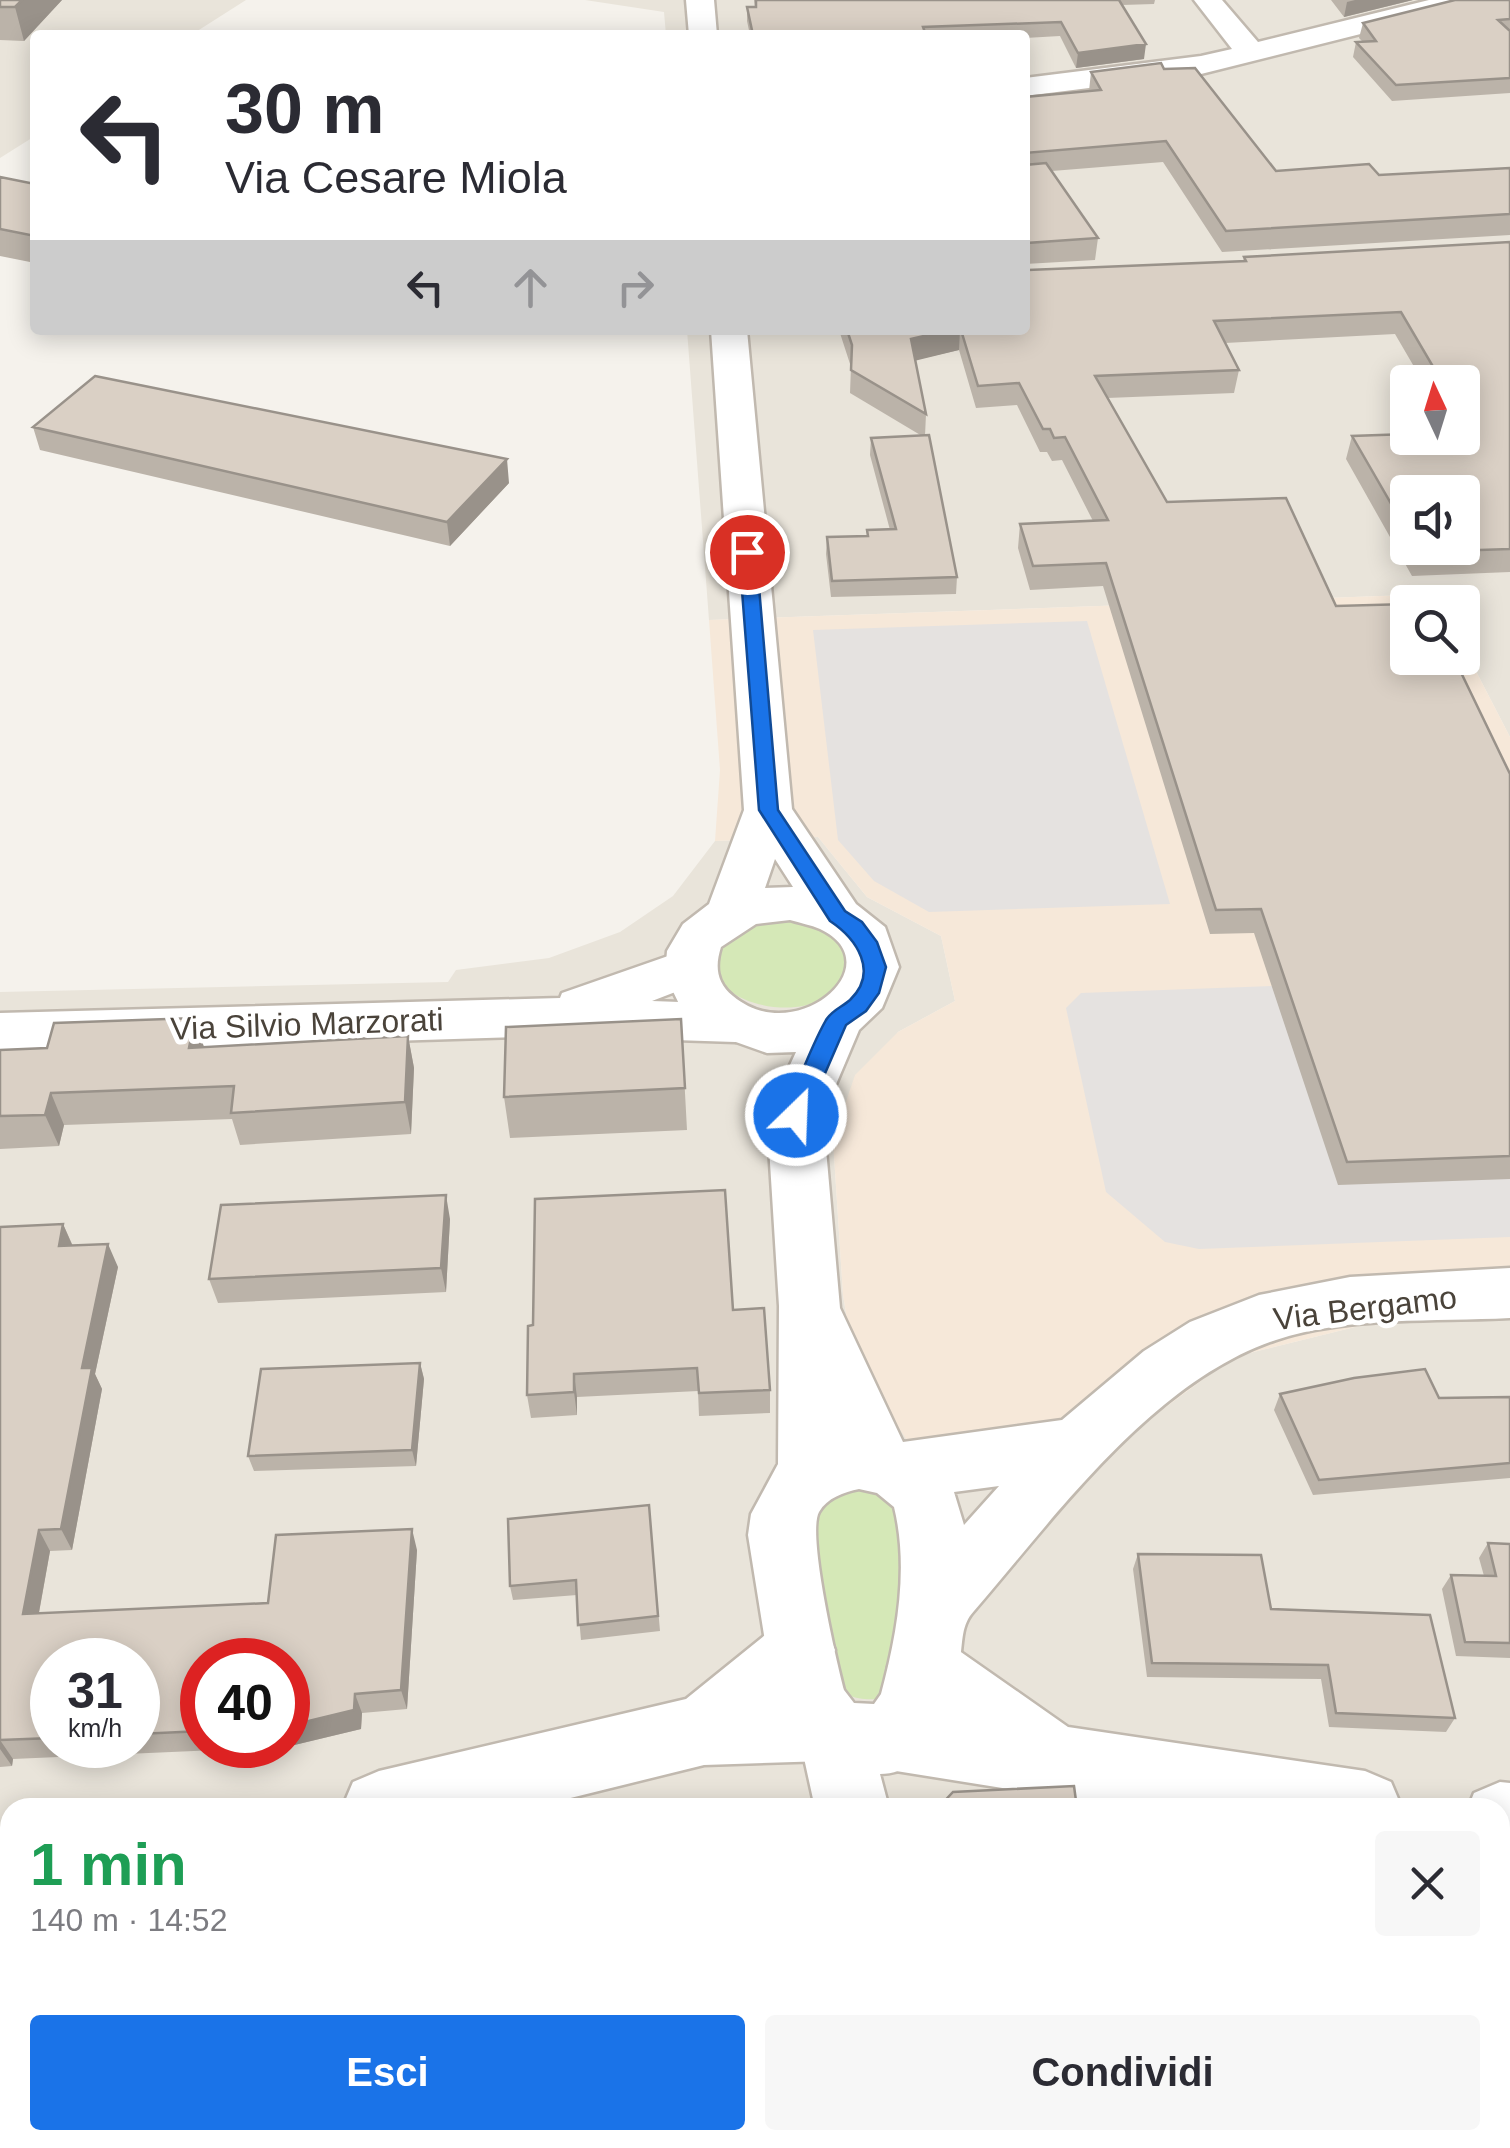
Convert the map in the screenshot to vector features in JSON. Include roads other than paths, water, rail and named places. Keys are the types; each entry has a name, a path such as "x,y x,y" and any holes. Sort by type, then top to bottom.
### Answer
{"street":[{"path":"700,0 703,30"},
{"path":"1208,0 1226,26 1254,54"},
{"path":"1030,86 1201,65 1462,0"},
{"path":"729,335 768,810 731,914"},
{"path":"768,810 838,916"},
{"path":"763,904 790,904 838,916 855,928 870,947 875,967 871,987 858,1005 837,1020 784,1032 735,1023 710,1007 695,987 691,966 694,949 707,930 731,914 763,904"},
{"name":"Via Silvio Marzorati","path":"554,1017 691,966"},
{"name":"Via Silvio Marzorati","path":"0,1033 554,1017 735,1023"},
{"path":"811,1475 809,1306 796,1115 837,1020"},
{"path":"735,1023 796,1115"},
{"name":"Via Bergamo","path":"926,1639 1082,1446 1133,1394 1174,1362 1259,1320 1358,1304 1510,1293"},
{"path":"809,1306 890,1467 920,1491 930,1511 934,1537 926,1639 914,1705 862,1734"},
{"path":"862,1734 813,1707 781,1535 791,1497 811,1475 844,1463 890,1467 1082,1446"},
{"path":"926,1639 1054,1761"},
{"path":"704,1730 800,1650"},
{"path":"421,1798 704,1730 862,1734 1299,1798"},
{"path":"853,1798 862,1734"},
{"path":"862,1734 872,1798"}]}
